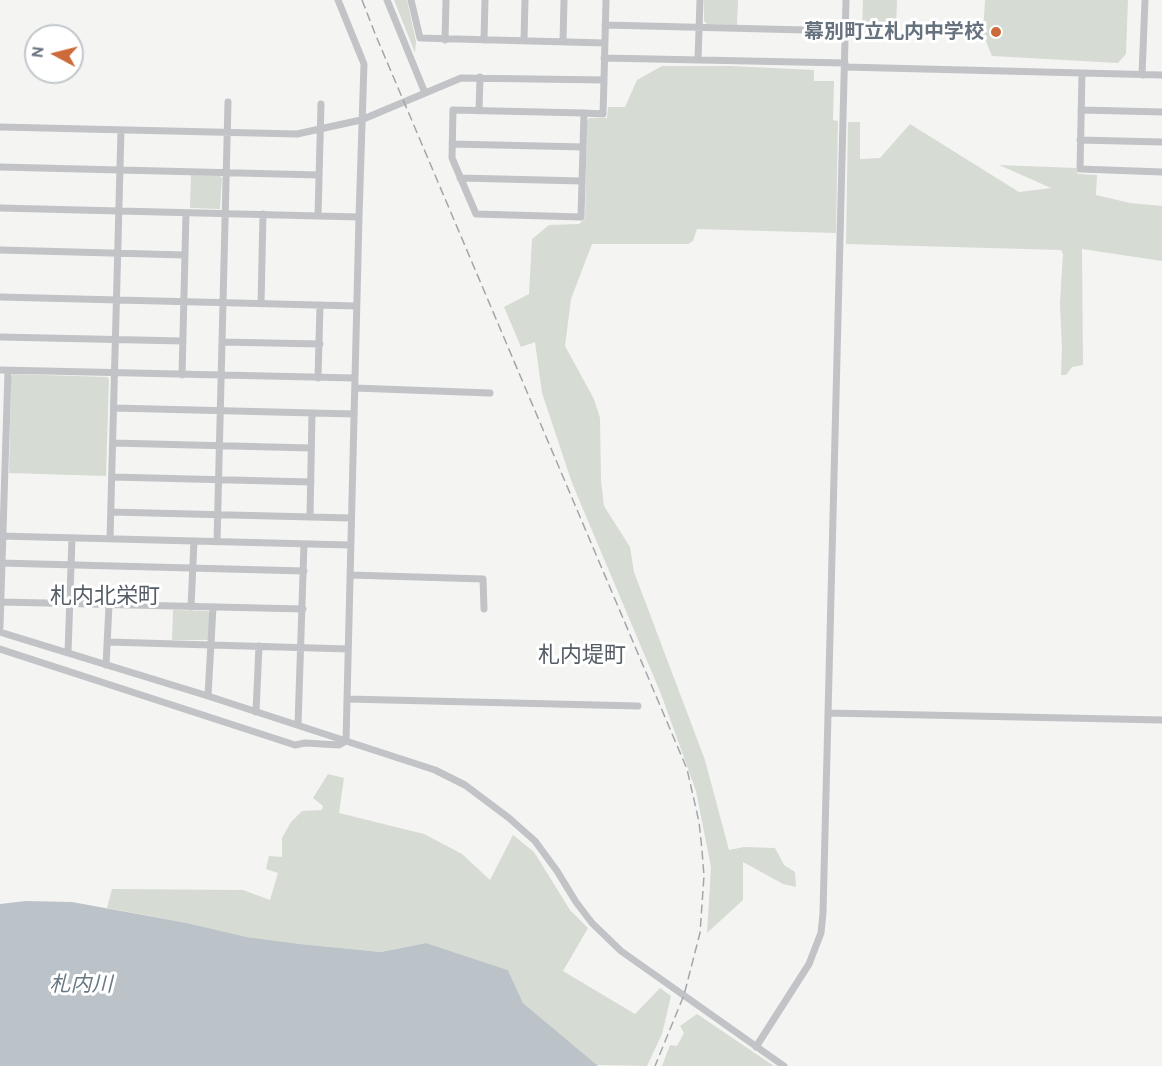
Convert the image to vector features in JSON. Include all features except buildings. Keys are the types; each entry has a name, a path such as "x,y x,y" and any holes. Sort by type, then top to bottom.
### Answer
{"street":[{"path":"338,0 364,64 358,217 346,741"},
{"path":"387,0 425,93"},
{"path":"411,0 420,38 605,43"},
{"path":"445,40 446,0"},
{"path":"484,40 485,0"},
{"path":"524,41 525,0"},
{"path":"563,42 564,0"},
{"path":"584,113 581,217 476,214 452,158 453,110 584,113 603,114 606,0"},
{"path":"698,60 700,0"},
{"path":"756,1047 809,964 821,933 823,913 846,0"},
{"path":"1142,75 1145,0"},
{"path":"605,25 846,31"},
{"path":"604,58 1162,75"},
{"path":"1082,74 1080,169 1162,172"},
{"path":"479,111 480,77"},
{"path":"0,127 297,134 361,120 456,79 480,77 604,80"},
{"path":"217,542 228,102"},
{"path":"318,216 321,104"},
{"path":"1081,110 1162,112"},
{"path":"110,539 121,130"},
{"path":"1080,140 1162,142"},
{"path":"452,144 583,147"},
{"path":"0,167 319,175"},
{"path":"460,178 582,181"},
{"path":"0,208 358,217"},
{"path":"182,375 186,213"},
{"path":"261,304 263,214"},
{"path":"0,250 185,255"},
{"path":"0,297 356,306"},
{"path":"318,378 320,305"},
{"path":"0,337 183,341"},
{"path":"222,342 320,344"},
{"path":"0,627 4,371 355,378"},
{"path":"355,388 490,393"},
{"path":"114,408 354,414"},
{"path":"310,517 312,413"},
{"path":"113,443 311,448"},
{"path":"112,477 310,482"},
{"path":"111,512 351,518"},
{"path":"2,536 350,545"},
{"path":"68,654 72,538"},
{"path":"191,607 194,541"},
{"path":"298,725 304,544"},
{"path":"2,563 304,571"},
{"path":"350,574 483,579 484,609"},
{"path":"2,602 303,609"},
{"path":"106,665 110,605"},
{"path":"208,696 213,607"},
{"path":"0,632 208,696 435,770 465,785 489,802 535,842 576,902 621,951 784,1066"},
{"path":"108,642 348,649"},
{"path":"256,712 260,646"},
{"path":"0,649 294,745 304,743 339,745 346,741"},
{"path":"347,699 638,706"},
{"path":"828,712 1162,720"}],"shaded area":[{"path":"394,0 407,0 416,41 415,53"},
{"path":"704,0 738,0 737,25 707,24 704,21"},
{"path":"863,0 897,0 896,30 862,29"},
{"path":"985,0 1128,0 1126,54 1118,63 992,56 983,34"},
{"path":"662,66 731,66 814,70 814,81 834,81 833,120 838,121 836,233 697,229 693,241 688,244 592,244 571,299 565,346 594,399 600,418 601,481 604,506 630,547 634,572 705,760 729,850 744,847 775,848 784,865 795,872 796,887 783,884 743,862 743,900 707,933 711,867 696,791 661,694 572,483 542,393 535,342 521,347 504,307 529,294 532,239 549,225 579,224 585,218 587,120 607,118 608,107 625,107 637,80"},
{"path":"848,122 860,122 860,159 880,158 910,124 1019,192 1051,188 999,165 1076,168 1078,174 1097,175 1096,195 1130,203 1162,206 1162,261 1082,249 1083,365 1072,367 1066,375 1061,375 1060,303 1063,254 1061,250 846,244"},
{"path":"191,175 222,178 220,209 190,208"},
{"path":"13,374 107,377 109,379 106,476 9,473 11,376"},
{"path":"173,610 210,612 209,640 172,640"},
{"path":"328,774 344,778 339,813 424,834 462,854 490,880 513,835 534,852 570,910 588,928 563,971 635,1014 660,988 671,996 662,1034 647,1066 596,1065 523,1003 508,970 426,943 381,952 300,944 247,937 107,908 112,889 243,890 270,900 278,873 266,869 269,856 282,857 282,838 291,822 302,811 322,810 323,806 313,798"},
{"path":"697,1014 774,1066 662,1066 670,1045 677,1046 684,1033 680,1026"}],"water":[{"name":"札内川","path":"26,901 72,902 187,923 247,937 300,944 381,952 426,943 508,970 523,1003 598,1066 0,1066 0,904"}],"railway":[{"path":"362,0 687,769 699,822 702,850 704,876 700,933 684,995 655,1066"}],"place":[{"name":"幕別町立札内中学校","path":"996,32"}],"district":[{"name":"札内北栄町","path":"105,597"},
{"name":"札内堤町","path":"582,656"}]}
